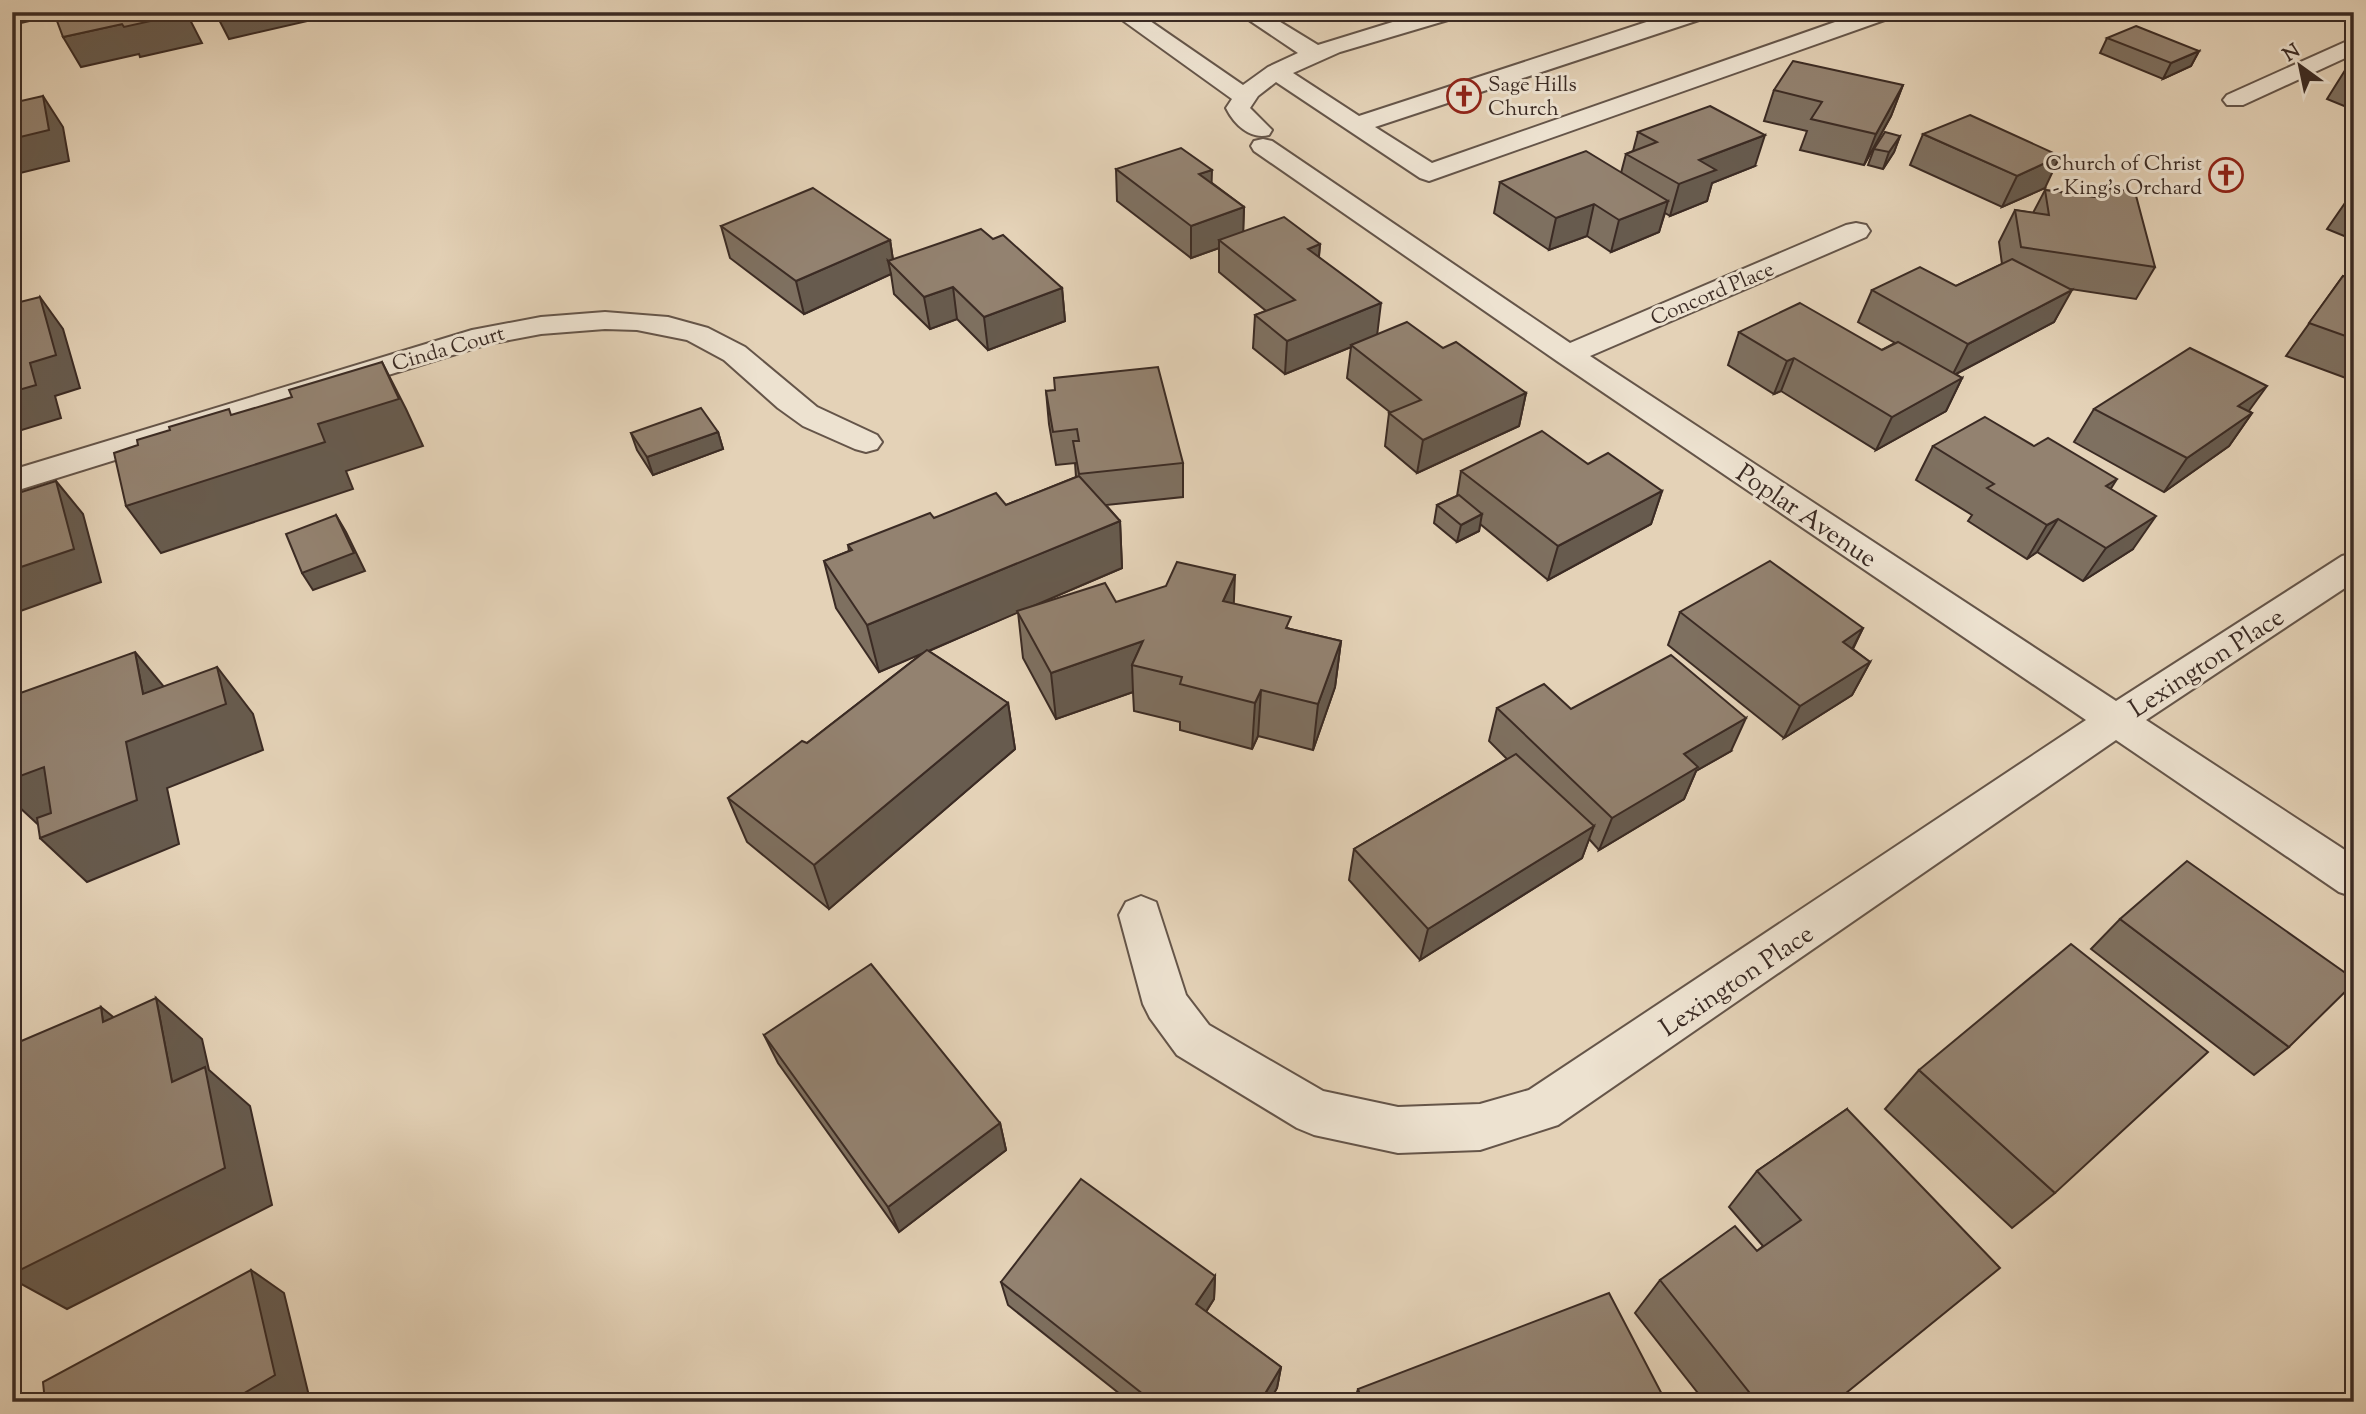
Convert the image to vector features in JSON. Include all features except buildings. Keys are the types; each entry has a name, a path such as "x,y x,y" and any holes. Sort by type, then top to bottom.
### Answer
{"main road":[{"path":"12,17 34,12"}],"street":[{"path":"1122,12 1242,95 1276,72 1316,54 1450,12"},
{"path":"1248,12 1316,54"},
{"path":"1370,12 1397,28"},
{"path":"1356,125 1700,12"},
{"path":"1830,12 1854,23"},
{"path":"1276,72 1429,173 1885,12"},
{"path":"2235,100 2354,45"},
{"name":"Poplar Avenue","path":"1242,95 1238,108 1262,138 1568,355 2354,879"},
{"name":"Concord Place","path":"1568,355 1856,231"},
{"name":"Cinda Court","path":"12,481 482,336 535,325 585,320 657,325 700,335 737,356 801,412 866,442"},
{"name":"Lexington Place","path":"1141,915 1166,1004 1193,1040 1314,1112 1398,1130 1480,1127 1541,1109 2115,722 2354,565"}],"place":[{"name":"Sage Hills Church","path":"1464,96"},
{"name":"Church of Christ - King's Orchard","path":"2226,175"}]}
